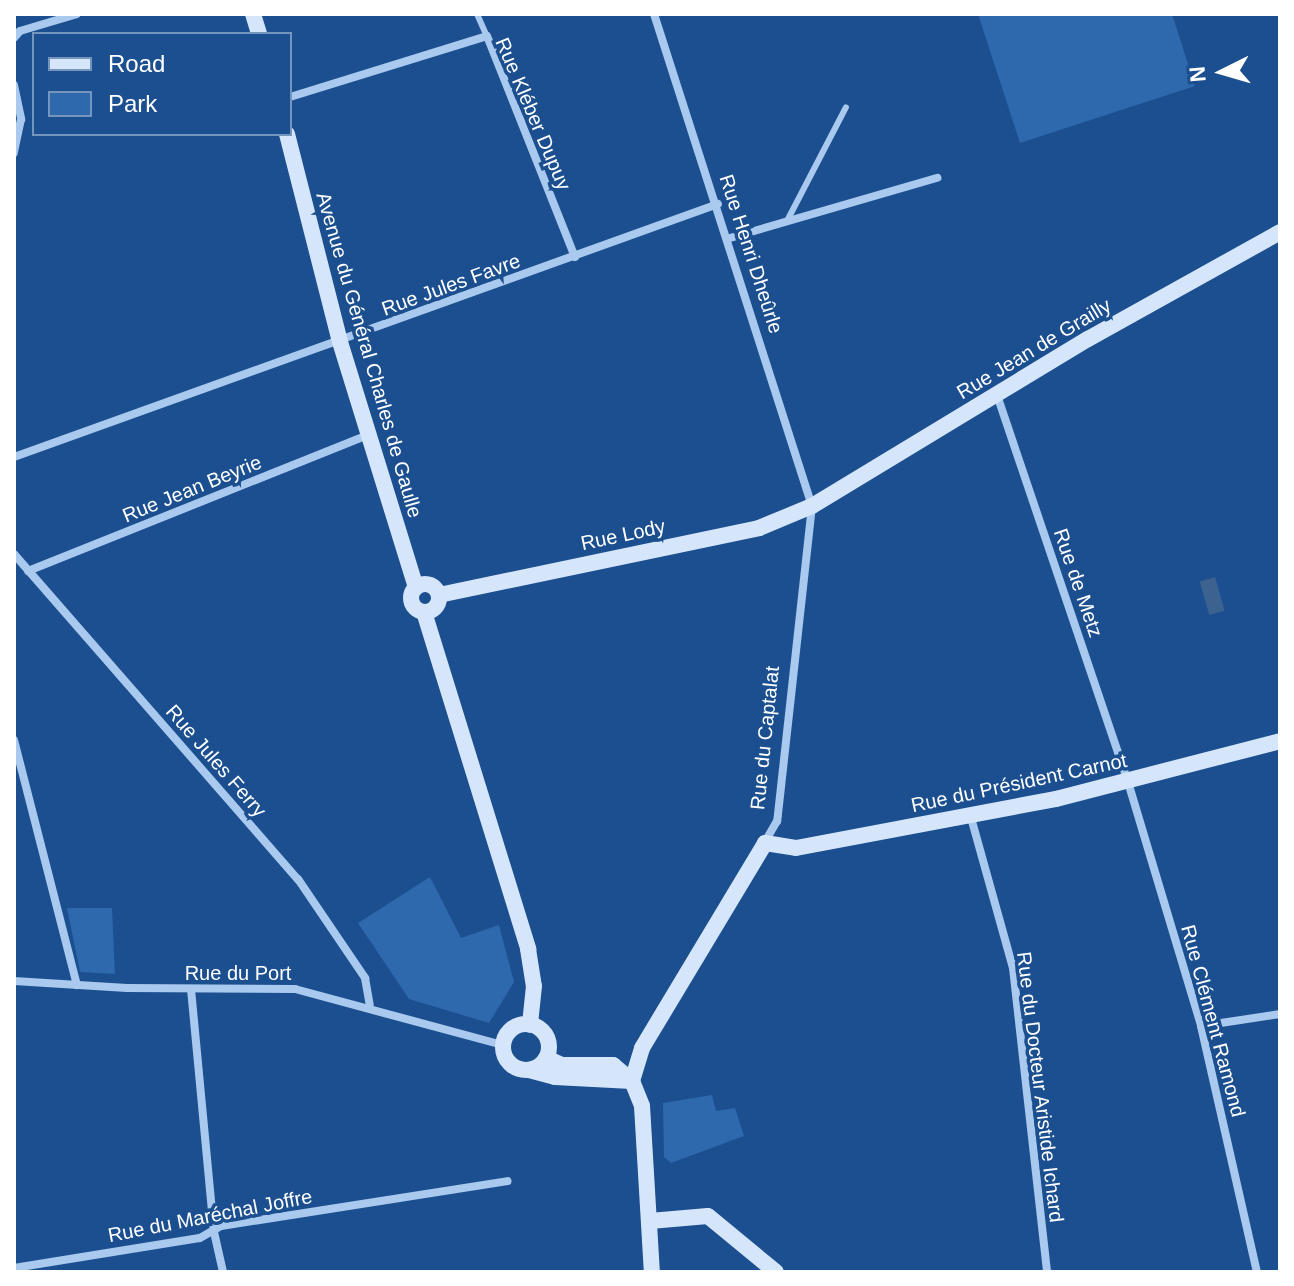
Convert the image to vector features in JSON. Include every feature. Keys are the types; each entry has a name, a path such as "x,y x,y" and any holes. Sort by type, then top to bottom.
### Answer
{"street":[{"path":"14,38 20,31 77,14"},
{"name":"Rue Henri Dheûrle","path":"654,14 730,238 812,506"},
{"name":"Rue Kléber Dupuy","path":"292,96 487,36 575,257"},
{"path":"14,85 21,119 14,153"},
{"name":"Avenue du Général Charles de Gaulle","path":"288,136 340,342 416,587"},
{"path":"730,238 937,178"},
{"name":"Rue Jules Favre","path":"14,457 718,204"},
{"name":"Rue Jean de Grailly","path":"812,506 1280,232"},
{"name":"Rue de Metz","path":"997,395 1128,782"},
{"name":"Rue Jean Beyrie","path":"28,571 368,435"},
{"name":"Rue Lody","path":"439,595 759,528 812,506"},
{"name":"Rue du Captalat","path":"632,1081 642,1048 777,821 812,506"},
{"name":"Rue Jules Ferry","path":"14,554 298,879 365,978 370,1005"},
{"path":"424,612 434,609 439,595 429,584 416,587 413,605 424,612 528,949 534,986 530,1025"},
{"path":"14,740 77,985"},
{"name":"Rue du Président Carnot","path":"765,843 796,848 970,814 1128,782 1280,741"},
{"name":"Rue Clément Ramond","path":"1128,782 1201,1026 1257,1272"},
{"name":"Rue du Docteur Aristide Ichard","path":"970,814 1013,968 1047,1272"},
{"name":"Rue du Port","path":"14,981 191,989 284,988 370,1005 503,1045"},
{"path":"191,989 214,1232 223,1272"},
{"path":"1201,1026 1280,1014"},
{"path":"546,1058 547,1037 530,1025 515,1027 503,1045 510,1064 529,1070 555,1077 632,1081"},
{"path":"546,1058 562,1065 613,1065 632,1081 642,1106 652,1272"},
{"path":"529,1070 546,1058"},
{"name":"Rue du Maréchal Joffre","path":"14,1268 214,1232 221,1226 507,1181"},
{"path":"650,1221 708,1216 776,1272"}],"lane":[{"path":"477,14 487,36"},
{"path":"787,221 846,107"}],"green space":[{"path":"978,14 1172,14 1195,86 1020,143"},
{"path":"430,877 461,938 499,925 514,982 489,1023 409,999 358,923"},
{"path":"67,908 112,908 115,974 80,972"},
{"path":"712,1095 716,1111 735,1108 744,1136 671,1163 664,1157 663,1103"}],"shaded area":[{"path":"1215,577 1225,611 1209,615 1200,581"}]}
